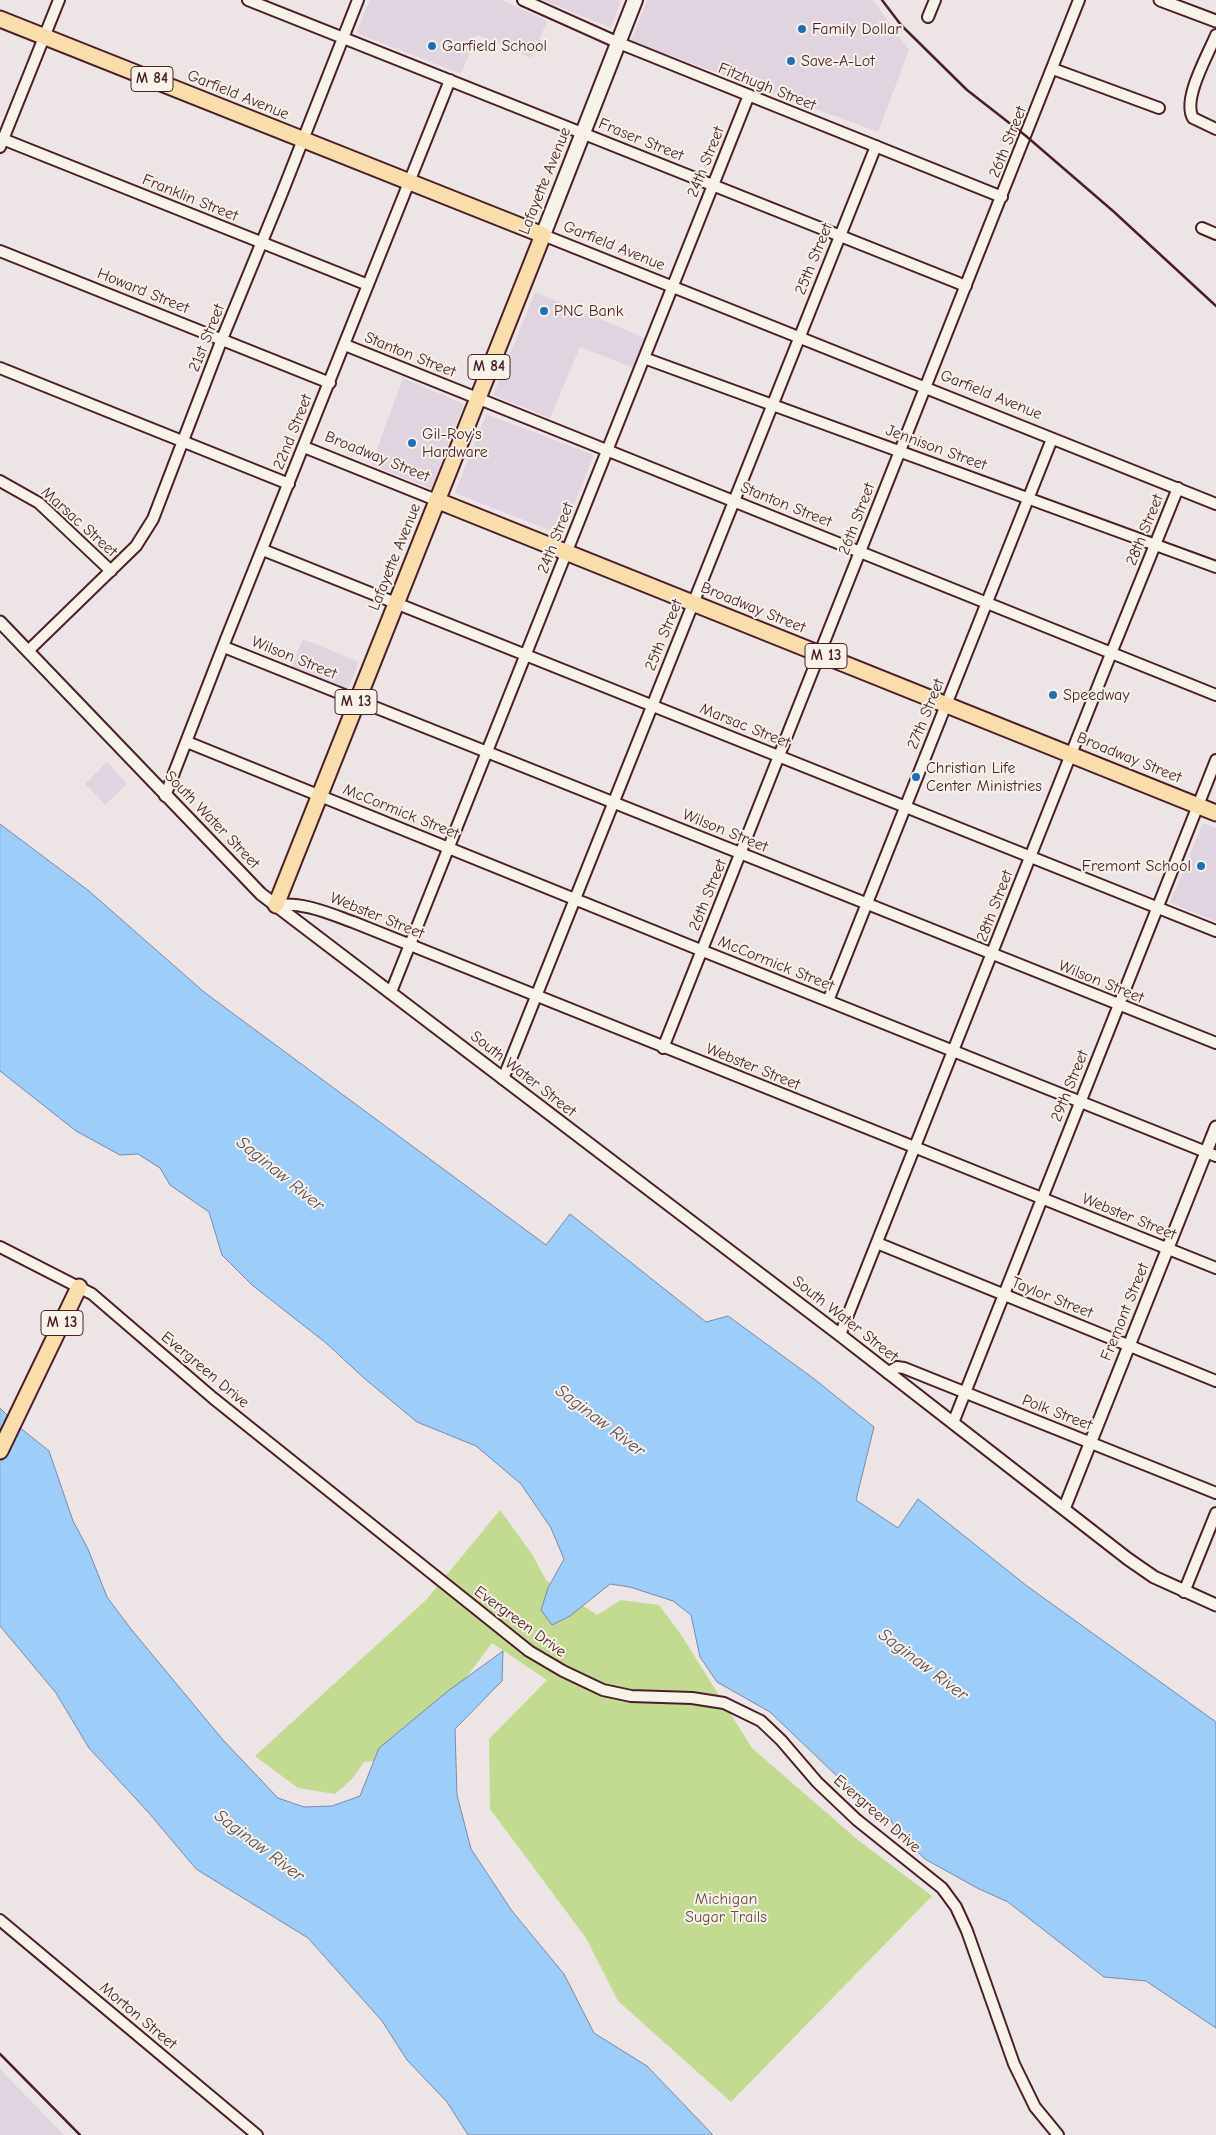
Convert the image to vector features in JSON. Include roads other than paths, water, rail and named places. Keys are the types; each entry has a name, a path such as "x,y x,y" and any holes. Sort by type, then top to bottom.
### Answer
{"main road":[{"name":"Lafayette Avenue","path":"276,905 635,0"},
{"name":"Garfield Avenue","path":"0,19 543,235"},
{"name":"Broadway Street","path":"436,500 1216,813"},
{"name":"M 13","path":"0,1451 79,1288"}],"street":[{"path":"1,141 59,0"},
{"name":"Fraser Street","path":"248,0 966,286"},
{"name":"21st Street","path":"28,651 136,546 153,518 222,339 304,140 358,0"},
{"name":"Fitzhugh Street","path":"524,0 619,43 1002,197"},
{"path":"928,17 935,0"},
{"name":"26th Street","path":"663,1048 1080,0"},
{"path":"1160,0 1216,21"},
{"path":"1216,35 1192,92 1189,104 1192,118 1202,124 1216,128"},
{"path":"1053,69 1159,108"},
{"name":"22nd Street","path":"166,796 450,80"},
{"name":"24th Street","path":"391,992 749,95"},
{"name":"Franklin Street","path":"1,141 368,285"},
{"name":"25th Street","path":"503,1079 876,146"},
{"path":"1202,228 1216,234"},
{"name":"Garfield Avenue","path":"543,235 1216,504"},
{"name":"Howard Street","path":"0,251 330,383"},
{"name":"Stanton Street","path":"345,345 1216,694"},
{"name":"Jennison Street","path":"644,358 1216,567"},
{"path":"0,368 289,484"},
{"name":"27th Street","path":"828,1001 1052,439"},
{"name":"Broadway Street","path":"304,447 436,500"},
{"name":"Marsac Street","path":"0,481 39,503 111,571"},
{"name":"28th Street","path":"840,1335 1178,488"},
{"name":"Marsac Street","path":"262,550 1216,931"},
{"name":"South Water Street","path":"0,622 261,894 1148,1572 1184,1592 1216,1605"},
{"name":"Wilson Street","path":"224,646 1216,1043"},
{"name":"McCormick Street","path":"187,742 1211,1154"},
{"name":"29th Street","path":"953,1423 1002,1294 1216,760"},
{"name":"Webster Street","path":"276,905 289,904 318,909 1216,1268"},
{"name":"Fremont Street","path":"1064,1509 1167,1249 1211,1154 1216,1127"},
{"name":"Taylor Street","path":"877,1243 1216,1381"},
{"name":"Evergreen Drive","path":"0,1247 92,1294 213,1398 529,1651 563,1672 603,1690 632,1696 692,1698 724,1703 761,1722 781,1740 817,1782 857,1820 942,1888 956,1907 967,1931 1014,2064 1035,2107 1058,2135"},
{"name":"Polk Street","path":"888,1373 897,1367 904,1368 1216,1493"},
{"path":"1184,1592 1216,1513"},
{"name":"Morton Street","path":"0,1920 257,2135"}],"water":[{"name":"Saginaw River","path":"0,824 89,891 204,992 546,1245 570,1214 706,1322 728,1316 813,1378 874,1427 856,1500 898,1528 918,1499 1027,1586 1216,1722 1216,2028 1146,1981 1104,1977 1008,1902 977,1888 925,1859 898,1833 889,1817 863,1801 770,1712 717,1682 700,1657 691,1615 673,1601 630,1587 610,1584 570,1616 552,1625 541,1610 548,1588 564,1559 551,1528 521,1484 476,1446 417,1422 365,1379 326,1343 252,1285 222,1255 209,1212 170,1185 160,1168 138,1154 120,1155 76,1131 0,1071"},
{"name":"Saginaw River","path":"0,1408 19,1427 49,1451 73,1521 88,1549 107,1597 131,1629 223,1740 278,1798 304,1807 332,1806 360,1796 379,1748 448,1691 503,1651 502,1681 455,1729 457,1795 471,1849 512,1911 564,1974 594,2033 647,2066 713,2135 468,2135 447,2102 407,2060 382,2021 308,1938 196,1869 149,1813 89,1748 56,1693 0,1626"}],"railway":[{"path":"882,0 901,25 967,90 1026,136 1113,211 1216,306"},
{"path":"0,2054 80,2135"}],"place":[{"name":"Family Dollar","path":"802,29"},
{"name":"Garfield School","path":"432,46"},
{"name":"Save-A-Lot","path":"791,61"},
{"name":"PNC Bank","path":"544,311"},
{"name":"Gil-Roy's Hardware","path":"412,443"},
{"name":"Speedway","path":"1053,695"},
{"name":"Christian Life Center Ministries","path":"916,777"},
{"name":"Fremont School","path":"1201,866"}],"park label":[{"name":"Michigan Sugar Trails","path":"726,1908"}]}
